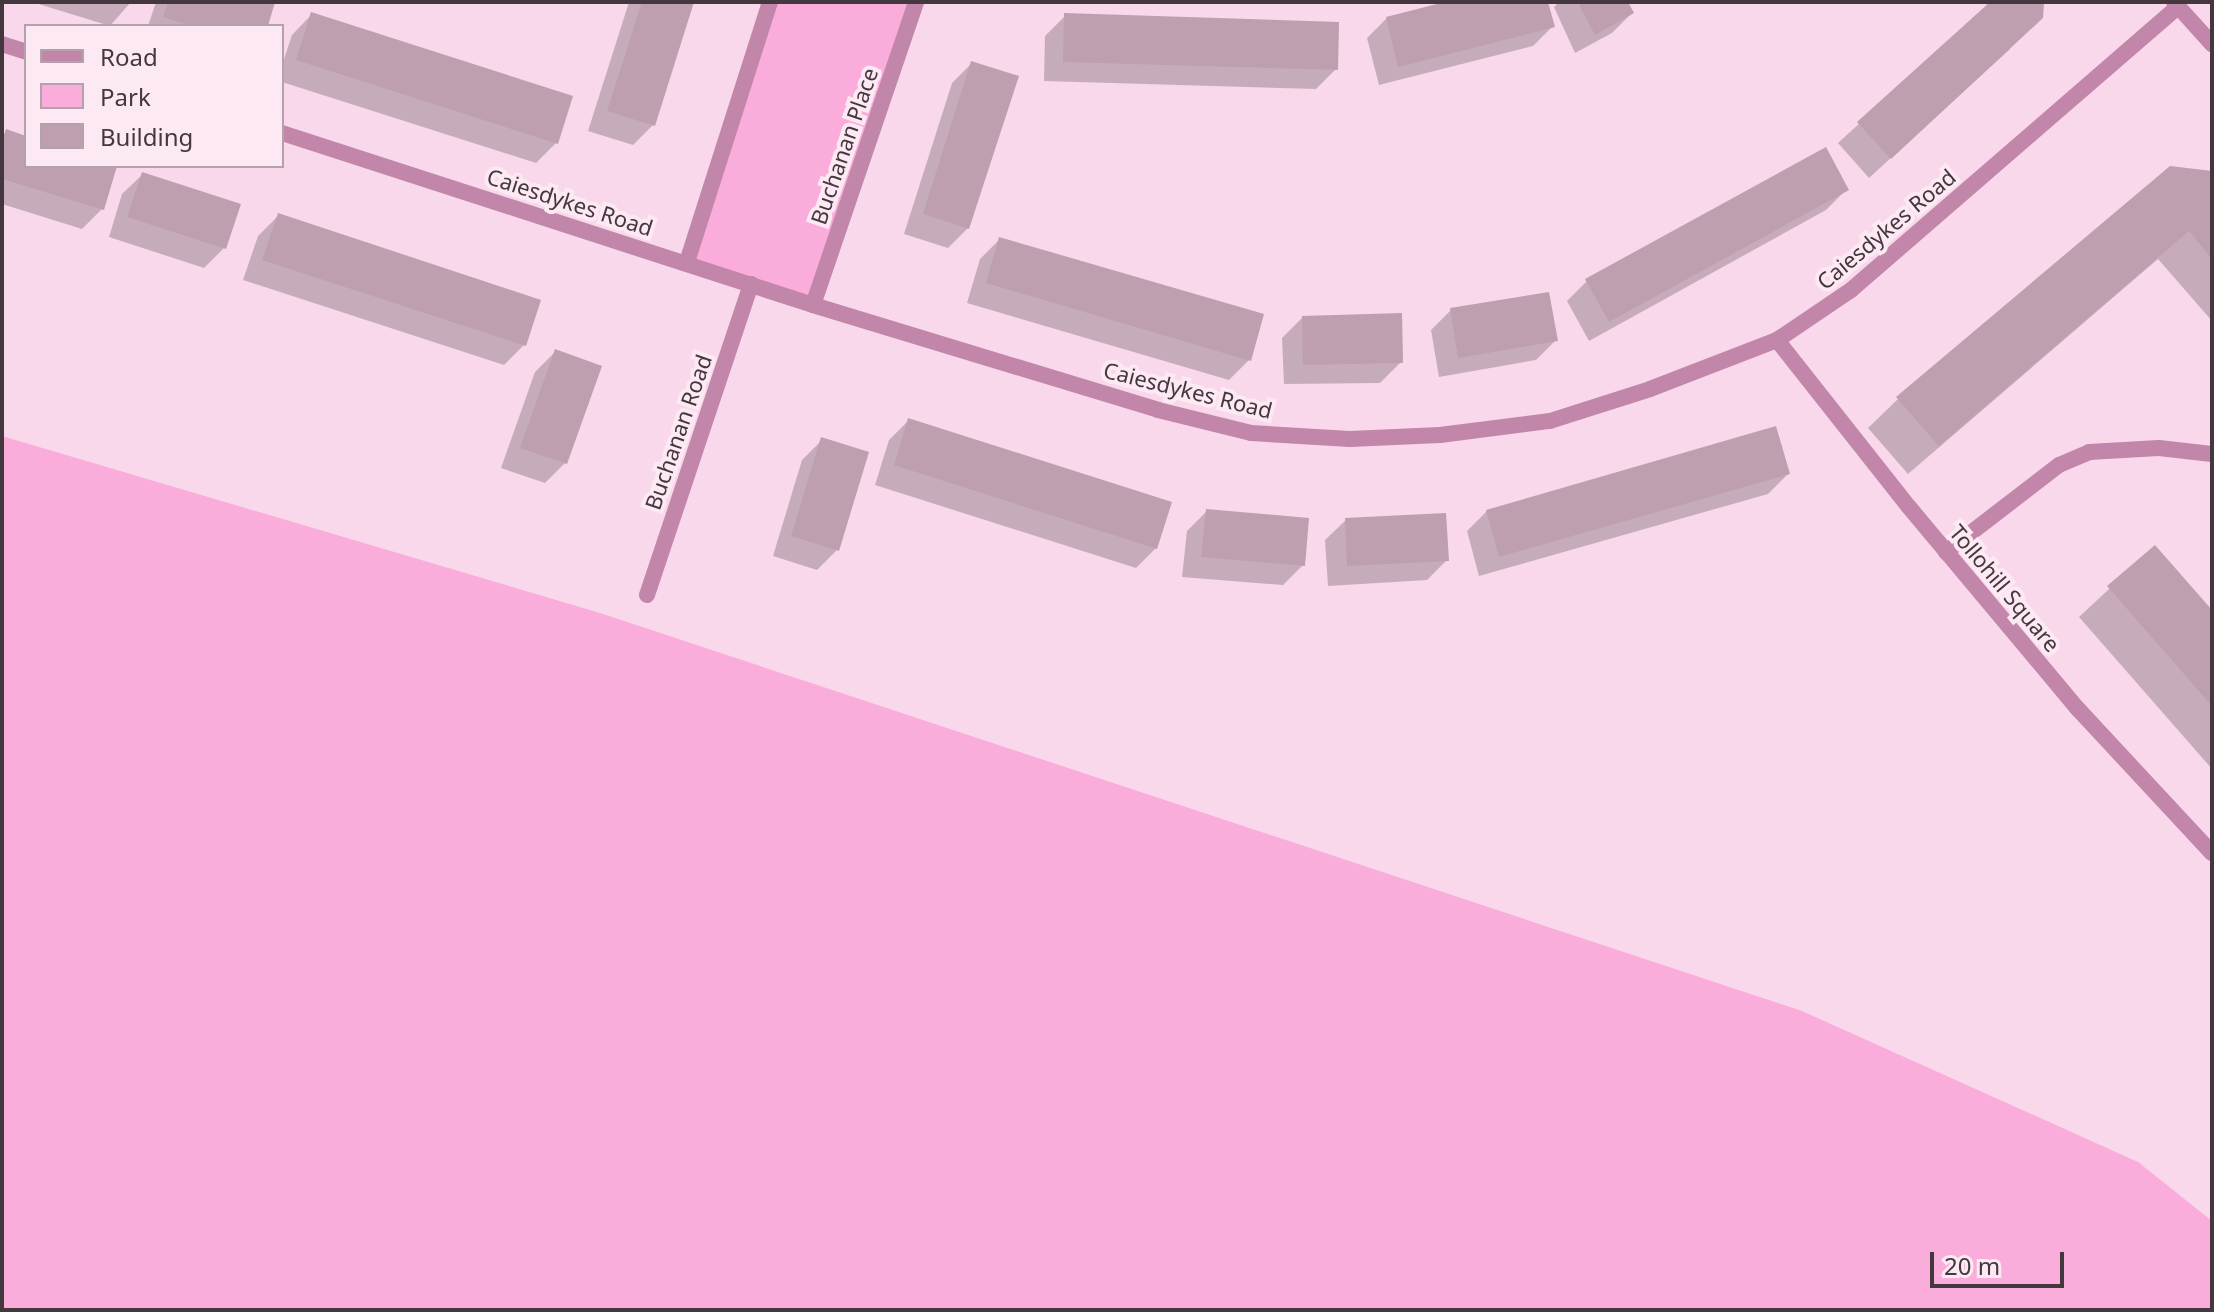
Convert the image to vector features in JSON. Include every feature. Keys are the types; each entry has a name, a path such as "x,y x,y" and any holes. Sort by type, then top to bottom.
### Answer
{"street":[{"path":"687,262 770,2"},
{"name":"Buchanan Place","path":"813,305 916,2"},
{"path":"2176,4 2212,44"},
{"name":"Caiesdykes Road","path":"284,134 813,305 1158,410 1251,433 1350,439 1440,435 1550,421 1650,389 1777,340 1851,290 2176,4"},
{"path":"2,44 24,51"},
{"name":"Buchanan Road","path":"647,595 751,284"},
{"name":"Tollohill Square","path":"1777,340 1946,552 2078,709 2212,853"},
{"path":"1946,552 2059,465 2089,452 2159,448 2212,454"}],"green space":[{"path":"770,2 916,2 813,305 687,262"},
{"path":"2,436 600,613 1802,1011 2138,1162 2212,1221 2212,1310 2,1310"}],"building":[{"path":"168,2 275,2 269,24 185,24 163,17"},
{"path":"642,2 694,2 655,126 607,111"},
{"path":"1445,2 1548,2 1555,27 1398,67 1386,17"},
{"path":"1582,2 1628,2 1634,13 1595,35 1579,5"},
{"path":"1990,2 2044,2 2043,18 1891,159 1857,122"},
{"path":"311,12 573,96 558,144 296,60"},
{"path":"1064,13 1339,22 1338,70 1063,62"},
{"path":"971,61 1019,76 969,229 923,214"},
{"path":"6,129 24,135 24,168 116,168 104,210 2,179 2,142"},
{"path":"1826,147 1849,190 1609,322 1585,279"},
{"path":"2170,166 2212,171 2212,259 2189,231 1939,446 1896,397"},
{"path":"142,172 241,204 226,249 127,217"},
{"path":"278,213 541,300 526,346 262,260"},
{"path":"999,237 1264,314 1251,361 986,283"},
{"path":"1549,292 1558,341 1458,358 1450,308"},
{"path":"1402,313 1403,363 1303,365 1302,316"},
{"path":"555,349 602,366 567,464 520,448"},
{"path":"908,418 1172,502 1157,549 894,465"},
{"path":"1776,426 1790,474 1499,557 1486,510"},
{"path":"821,437 869,452 839,551 791,536"},
{"path":"1206,509 1309,518 1305,566 1201,557"},
{"path":"1446,513 1449,561 1347,566 1345,518"},
{"path":"2155,545 2212,610 2212,706 2107,586"}]}
